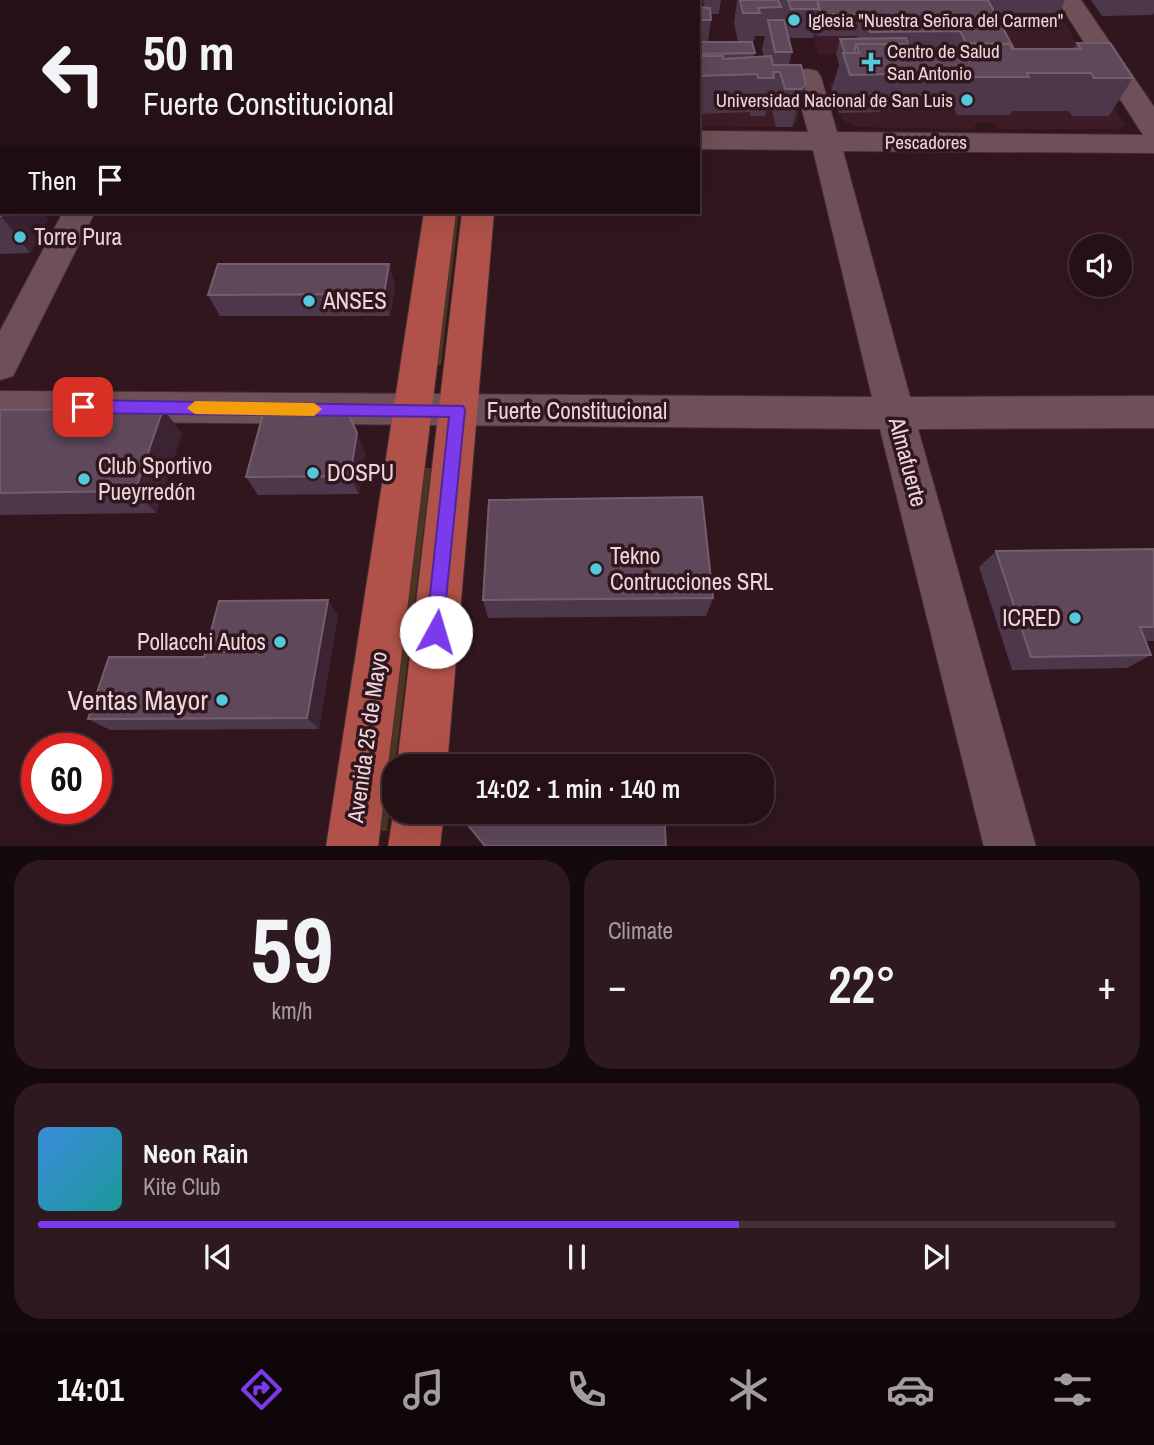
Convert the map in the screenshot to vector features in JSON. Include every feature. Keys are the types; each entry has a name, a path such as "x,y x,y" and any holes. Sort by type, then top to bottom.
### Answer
{"main road":[{"name":"Avenida 25 de Mayo","path":"352,846 440,214"},
{"path":"423,754 478,214"},
{"path":"414,846 417,824"}],"street":[{"path":"1069,0 1154,129"},
{"name":"Almafuerte","path":"807,77 1010,846"},
{"name":"Pescadores","path":"700,140 1154,144"},
{"path":"0,366 78,214"},
{"name":"Fuerte Constitucional","path":"0,406 895,413 1154,412"}],"shaded area":[{"path":"815,0 1051,0 1125,125 1117,129 1002,129 989,122 978,123 972,129 857,127 842,120 828,82 890,82 900,54 818,54 805,8"},
{"path":"700,80 785,81 796,122 792,127 700,126"},
{"path":"453,214 459,214 441,365 433,365"},
{"path":"422,468 431,468 396,754 386,754"},
{"path":"382,784 382,824 388,824 387,831 376,831"}],"building":[{"path":"740,0 778,0 781,7 758,8 760,13 743,13"},
{"path":"788,0 817,0 820,9 791,9"},
{"path":"817,0 988,0 1013,47 1010,44 966,43 960,31 870,32 863,14 824,14 820,11"},
{"path":"700,7 710,8 711,20 700,20"},
{"path":"768,20 784,20 792,52 775,52"},
{"path":"906,38 910,50 907,50 904,44 856,44 854,53 845,53 840,39"},
{"path":"700,42 752,42 755,53 700,54"},
{"path":"963,43 1010,44 1012,49 1081,49 1077,43 1110,43 1133,78 1094,78 1091,73 1027,73 1029,77 974,77 971,70 892,70 893,74 850,75 843,53 859,53 856,44 904,44 907,50 966,50"},
{"path":"700,56 723,56 723,59 771,56 773,65 801,65 806,84 802,89 785,89 780,72 773,72 774,78 758,78 757,74 700,76"},
{"path":"218,264 389,264 384,294 208,295"},
{"name":"Club Sportivo Pueyrredón","path":"163,409 135,491 0,493 0,410"},
{"path":"348,413 357,433 350,476 246,477 263,414"},
{"name":"Tekno Contrucciones SRL","path":"702,497 713,598 483,600 489,500"},
{"name":"ICRED","path":"1154,549 1154,627 1140,627 1151,655 1031,657 996,551"},
{"path":"328,600 307,718 88,719 109,657 204,657 219,601"},
{"path":"467,824 665,824 666,846 485,846"}],"slow traffic":[{"path":"195,408 314,409"}],"place":[{"name":"Iglesia \"Nuestra Señora del Carmen\"","path":"794,20"},
{"name":"Centro de Salud San Antonio","path":"871,62"},
{"name":"Universidad Nacional de San Luis","path":"967,100"},
{"name":"Torre Pura","path":"20,237"},
{"name":"ANSES","path":"309,301"},
{"name":"DOSPU","path":"313,473"},
{"name":"Club Sportivo Pueyrredón","path":"84,479"},
{"name":"Tekno Contrucciones SRL","path":"596,569"},
{"name":"ICRED","path":"1075,618"},
{"name":"Pollacchi Autos","path":"280,642"},
{"name":"Ventas Mayor","path":"222,700"}],"route":[{"path":"83,407 457,410 436,632"}]}
